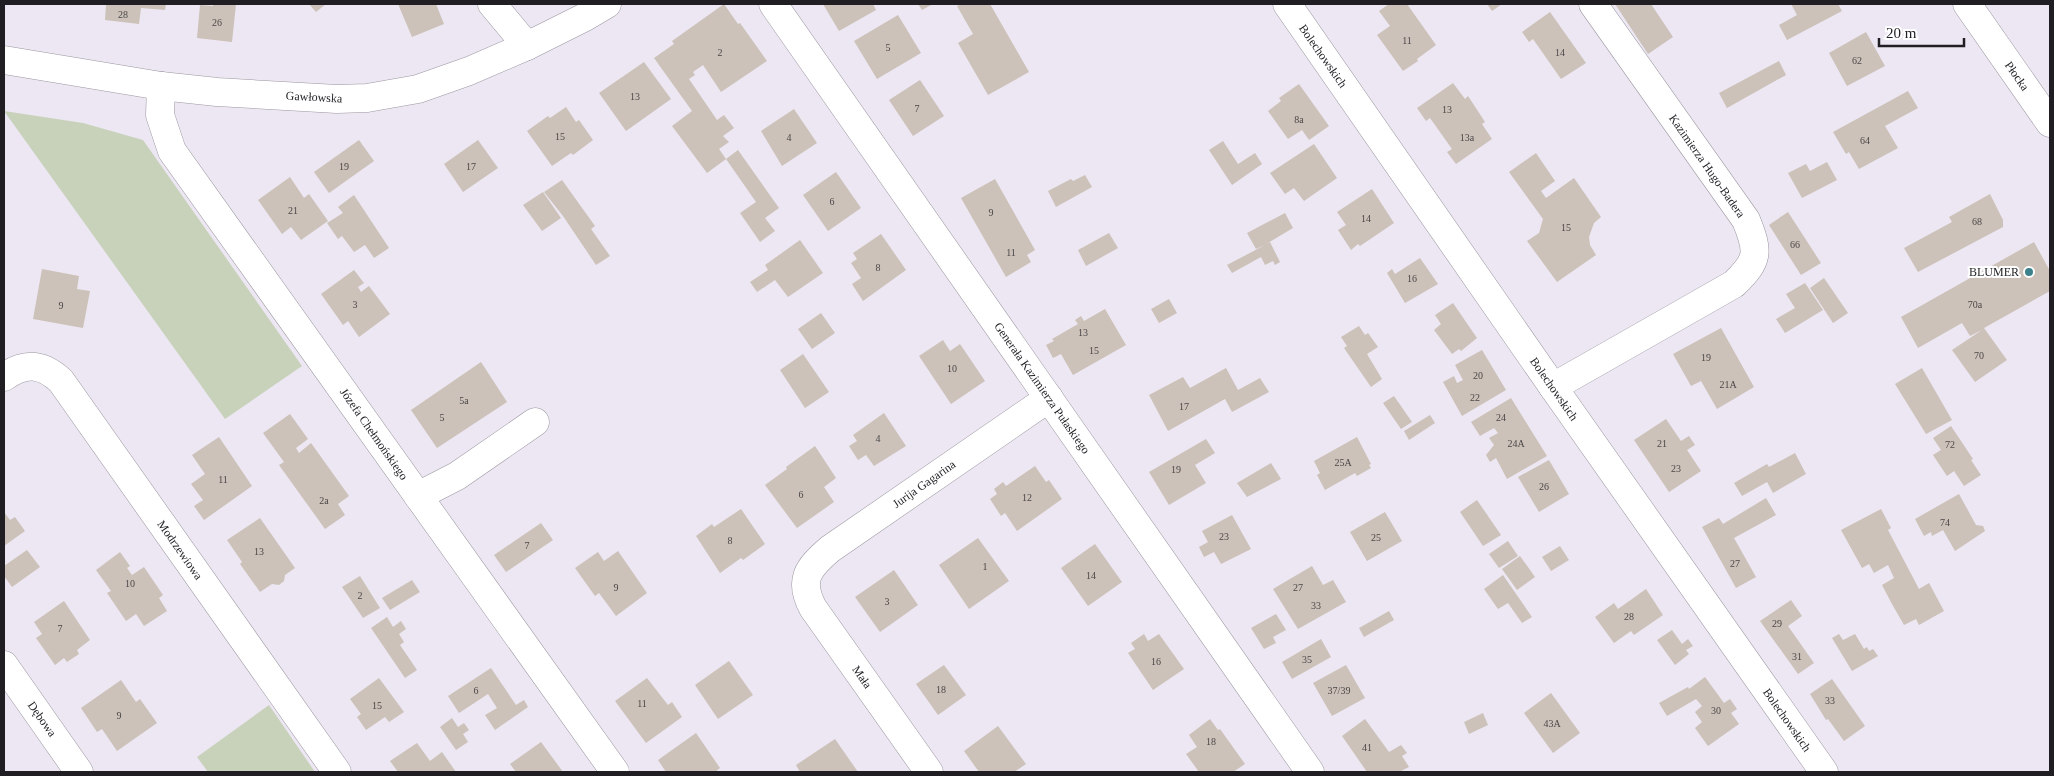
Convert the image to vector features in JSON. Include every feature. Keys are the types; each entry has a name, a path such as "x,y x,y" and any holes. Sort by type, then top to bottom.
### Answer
{"street":[{"path":"492,4 527,46"},
{"name":"Gawłowska","path":"4,60 161,86 217,92 337,99 367,98 418,90 527,46 607,4"},
{"name":"Generała Kazimierza Pułaskiego","path":"772,4 1310,772"},
{"name":"Bolechowskich","path":"1287,4 1824,772"},
{"name":"Kazimierza Hugo-Badera","path":"1553,387 1734,284 1748,270 1754,258 1755,242 1746,220 1592,4"},
{"name":"Płocka","path":"1967,4 2050,123"},
{"name":"Józefa Chełmońskiego","path":"161,86 160,115 172,151 614,772"},
{"name":"Modrzewiowa","path":"4,377 15,369 24,366 40,368 51,372 61,381 336,772"},
{"name":"Jurija Gagarina","path":"806,578 810,569 830,549 1049,398"},
{"path":"418,496 457,476 535,422"},
{"name":"Mała","path":"806,578 807,596 814,608 929,772"},
{"name":"Dębowa","path":"4,665 79,772"}],"green space":[{"path":"4,111 83,123 143,140 302,366 225,419"},
{"path":"269,705 315,772 208,772 197,757"}],"building":[{"path":"106,4 166,4 165,10 141,8 139,24 105,20"},
{"path":"213,4 236,4 232,42 197,38 200,5 213,6"},
{"path":"309,4 326,4 316,12"},
{"path":"398,4 436,4 444,24 412,37"},
{"path":"724,4 767,61 721,92 703,65 693,72 695,75 689,79 717,120 724,115 734,128 723,136 729,142 719,149 726,159 707,173 672,126 692,111 654,58 674,44 672,41"},
{"path":"823,4 873,4 876,10 839,31"},
{"path":"918,4 933,4 922,10"},
{"path":"962,4 990,4 1029,72 988,95 958,43 973,34 957,6"},
{"path":"1389,4 1407,4 1436,45 1403,71 1377,35 1390,26 1379,11"},
{"path":"1487,4 1502,4 1492,11"},
{"path":"1615,4 1651,4 1673,37 1648,54"},
{"path":"1791,4 1838,4 1842,11 1787,40 1779,25 1797,15"},
{"path":"1550,12 1586,63 1561,79 1533,39 1529,42 1522,32"},
{"path":"898,15 921,53 877,79 854,41"},
{"path":"1866,32 1885,66 1847,86 1829,53"},
{"path":"1779,61 1786,75 1727,108 1719,93"},
{"path":"644,62 671,99 626,131 599,93"},
{"path":"920,80 944,116 913,136 889,100"},
{"path":"1453,83 1465,99 1468,96 1485,122 1482,124 1492,139 1456,164 1447,152 1452,149 1430,118 1426,121 1417,108"},
{"path":"1299,84 1329,126 1309,140 1302,130 1288,139 1268,111 1281,101 1279,98"},
{"path":"1908,91 1918,108 1885,126 1898,148 1859,169 1849,152 1846,154 1833,132"},
{"path":"566,107 576,122 579,120 593,140 573,155 571,153 552,166 527,131 548,116 550,118"},
{"path":"794,109 817,143 782,166 761,131"},
{"path":"359,140 374,161 329,193 314,172"},
{"path":"478,140 498,168 463,192 444,164"},
{"path":"1223,141 1238,164 1255,153 1262,164 1232,185 1209,150"},
{"path":"1314,144 1337,178 1304,201 1294,188 1285,194 1270,173"},
{"path":"738,150 779,208 765,218 775,231 760,242 740,213 756,202 726,159"},
{"path":"1536,153 1555,181 1541,191 1546,198 1574,178 1601,217 1594,223 1589,237 1590,245 1596,255 1557,282 1527,241 1539,233 1543,219 1509,172"},
{"path":"1827,162 1837,180 1802,198 1788,173 1806,164 1810,171"},
{"path":"836,172 861,208 828,231 803,195"},
{"path":"1085,175 1092,187 1056,207 1048,191 1071,179 1073,181"},
{"path":"290,177 304,198 309,194 328,221 301,240 291,227 282,234 258,200"},
{"path":"995,179 1035,250 1027,255 1031,262 1006,277 961,198"},
{"path":"562,180 595,226 591,229 610,256 596,265 563,216 544,192"},
{"path":"1372,189 1394,223 1351,250 1338,230 1346,225 1337,212"},
{"path":"543,192 561,218 542,231 523,205"},
{"path":"1990,194 2003,220 2003,227 1918,272 1904,248 1952,222 1949,217"},
{"path":"354,195 389,248 374,258 365,245 354,252 342,236 338,239 327,223 343,213 338,207"},
{"path":"1788,212 1821,263 1801,275 1769,225"},
{"path":"1285,213 1293,228 1266,244 1270,242 1280,262 1275,265 1273,261 1265,265 1261,257 1232,273 1227,265 1265,245 1256,249 1247,233"},
{"path":"1109,233 1118,248 1086,266 1078,250"},
{"path":"881,234 906,270 863,301 852,284 861,278 851,263 857,259 853,253"},
{"path":"800,240 823,273 788,297 775,280 757,292 750,282 768,270 765,265"},
{"path":"2034,242 2050,271 2050,291 1984,328 2007,360 1975,382 1952,350 1982,330 1970,336 1962,323 1918,348 1901,317"},
{"path":"1420,258 1438,284 1405,303 1387,273 1392,269 1395,274"},
{"path":"42,269 79,276 77,289 90,291 83,328 33,319"},
{"path":"354,270 364,283 358,287 361,292 369,286 390,314 359,337 348,321 343,325 321,294"},
{"path":"1824,278 1848,313 1833,323 1810,288"},
{"path":"1805,283 1823,310 1785,333 1776,319 1795,308 1786,294"},
{"path":"1169,299 1177,313 1159,323 1151,309"},
{"path":"1453,303 1477,338 1461,351 1459,349 1452,354 1434,330 1441,324 1435,315"},
{"path":"1105,309 1126,345 1073,375 1061,354 1053,358 1046,345 1054,341 1052,339 1078,324 1075,320 1081,316 1084,321"},
{"path":"821,313 835,333 812,349 798,329"},
{"path":"1359,326 1365,335 1368,333 1378,347 1367,354 1382,379 1371,387 1344,348 1347,346 1341,337"},
{"path":"1721,328 1754,387 1717,409 1701,381 1691,386 1673,354"},
{"path":"943,340 950,351 960,344 985,381 951,404 919,356"},
{"path":"1482,350 1506,390 1462,416 1443,382 1454,376 1457,383 1463,380 1455,365"},
{"path":"803,354 829,392 805,408 780,370"},
{"path":"481,362 507,402 437,448 411,410"},
{"path":"1226,368 1238,390 1260,378 1269,392 1232,412 1225,399 1168,431 1149,395 1183,377 1190,388"},
{"path":"1922,368 1952,420 1926,434 1895,384"},
{"path":"1394,396 1412,422 1401,429 1383,403"},
{"path":"1511,398 1547,456 1507,479 1496,458 1490,462 1486,455 1494,445 1489,438 1498,433 1494,428 1480,436 1471,422"},
{"path":"884,413 906,446 874,466 866,455 858,460 849,446 857,441 853,435"},
{"path":"290,414 308,439 296,448 299,453 311,443 349,496 338,504 345,515 325,529 279,465 284,462 263,433"},
{"path":"1430,415 1435,423 1409,440 1404,431"},
{"path":"1666,419 1681,441 1689,436 1695,445 1687,450 1701,471 1669,492 1634,440"},
{"path":"1951,426 1973,459 1971,460 1981,475 1964,486 1954,471 1947,476 1933,455 1941,450 1933,438"},
{"path":"219,437 252,486 204,520 194,506 203,500 191,484 205,474 192,455"},
{"path":"1357,437 1371,464 1369,465 1371,468 1357,476 1355,473 1325,490 1317,475 1320,473 1314,461"},
{"path":"1206,439 1215,453 1195,465 1206,483 1169,505 1149,472"},
{"path":"815,446 836,478 824,487 834,502 797,528 765,485"},
{"path":"1795,453 1806,474 1773,493 1767,482 1742,496 1734,483 1767,464 1769,467"},
{"path":"1549,460 1569,494 1539,512 1518,477"},
{"path":"1271,463 1281,479 1247,497 1237,483"},
{"path":"1035,466 1046,482 1049,480 1062,499 1017,531 1005,513 1001,516 990,499 997,494 994,489 1003,482 1006,486"},
{"path":"1959,494 1976,525 1983,526 1985,531 1955,551 1943,530 1932,536 1931,532 1924,536 1915,519"},
{"path":"1766,498 1776,515 1734,538 1756,577 1736,588 1702,527 1719,518 1723,524"},
{"path":"1477,500 1501,535 1483,546 1460,512"},
{"path":"741,509 765,544 743,560 741,558 720,573 696,536 712,524 714,527"},
{"path":"1881,509 1891,528 1888,530 1919,589 1929,583 1944,611 1919,625 1916,619 1904,625 1882,585 1894,578 1888,565 1874,573 1869,564 1862,568 1841,530"},
{"path":"4,512 10,520 15,517 25,531 4,546"},
{"path":"1385,512 1402,541 1367,561 1350,532"},
{"path":"1232,515 1251,549 1221,564 1214,552 1204,557 1199,547 1208,542 1202,531"},
{"path":"260,518 295,568 285,575 284,581 279,585 272,584 260,592 240,564 242,562 227,540"},
{"path":"541,523 553,540 506,572 494,555"},
{"path":"978,538 1009,581 969,609 939,565"},
{"path":"1508,541 1518,556 1499,568 1489,554"},
{"path":"1095,544 1122,582 1088,606 1061,568"},
{"path":"1560,546 1569,560 1551,571 1542,557"},
{"path":"27,550 40,567 12,587 4,576 4,566"},
{"path":"618,551 647,593 616,616 599,593 595,596 575,568 598,552 604,561"},
{"path":"120,552 130,566 127,568 132,575 144,567 163,595 159,598 167,611 144,626 136,614 126,621 107,593 111,591 96,570"},
{"path":"1520,556 1535,577 1517,590 1502,569"},
{"path":"1312,566 1323,585 1333,580 1346,602 1298,629 1273,589"},
{"path":"894,570 918,605 880,632 855,597"},
{"path":"1503,575 1532,617 1522,623 1508,603 1498,609 1484,589"},
{"path":"360,576 380,608 363,618 342,587"},
{"path":"412,580 420,592 390,610 382,598"},
{"path":"1646,589 1663,615 1634,635 1631,631 1614,643 1595,617 1614,603 1618,609"},
{"path":"1791,600 1802,616 1788,626 1814,663 1798,674 1760,621"},
{"path":"64,601 90,640 77,650 79,654 67,662 64,658 55,665 36,638 42,634 34,622"},
{"path":"1389,611 1394,620 1364,637 1359,628"},
{"path":"1276,614 1286,630 1273,637 1276,643 1264,649 1251,628"},
{"path":"387,617 393,627 401,621 406,629 399,634 404,642 400,645 417,670 405,678 371,628"},
{"path":"1672,630 1682,644 1688,639 1693,646 1686,650 1689,654 1675,665 1657,640"},
{"path":"1144,634 1148,641 1159,634 1184,669 1153,690 1128,653 1135,649 1131,643"},
{"path":"1839,634 1843,640 1855,634 1864,649 1867,647 1869,651 1873,649 1878,656 1852,671 1832,638"},
{"path":"1321,639 1331,657 1292,679 1282,662"},
{"path":"729,661 753,695 718,719 695,685"},
{"path":"944,665 966,695 938,715 916,684"},
{"path":"1346,665 1365,698 1332,716 1313,683"},
{"path":"491,668 516,705 524,700 528,707 495,730 485,715 497,708 488,694 459,713 448,696"},
{"path":"1705,677 1724,703 1730,699 1737,709 1731,713 1739,724 1708,746 1695,728 1702,722 1695,712 1702,706 1696,699 1667,716 1659,703 1688,687 1689,689"},
{"path":"379,678 404,712 389,722 385,717 366,730 357,717 361,714 350,699"},
{"path":"647,678 668,705 672,702 682,717 646,743 615,701"},
{"path":"1832,679 1865,726 1844,741 1828,719 1826,720 1810,694"},
{"path":"121,680 136,702 140,699 157,723 117,751 102,729 97,732 81,708"},
{"path":"1551,693 1580,733 1553,753 1524,713"},
{"path":"1483,713 1488,725 1469,734 1464,722"},
{"path":"452,718 458,727 464,723 469,730 463,734 468,742 456,750 440,727"},
{"path":"1210,719 1218,730 1220,729 1245,764 1233,772 1199,772 1186,754 1197,747 1189,735"},
{"path":"1365,719 1389,752 1401,745 1407,753 1402,756 1409,767 1399,772 1367,772 1342,736"},
{"path":"998,726 1026,764 1014,772 979,772 964,751"},
{"path":"696,733 720,768 715,772 666,772 658,760"},
{"path":"835,739 858,772 800,772 796,765"},
{"path":"541,742 563,772 516,772 510,764"},
{"path":"417,743 430,761 442,752 456,772 398,772 390,761"}],"place":[{"name":"BLUMER","path":"2029,272"}]}
